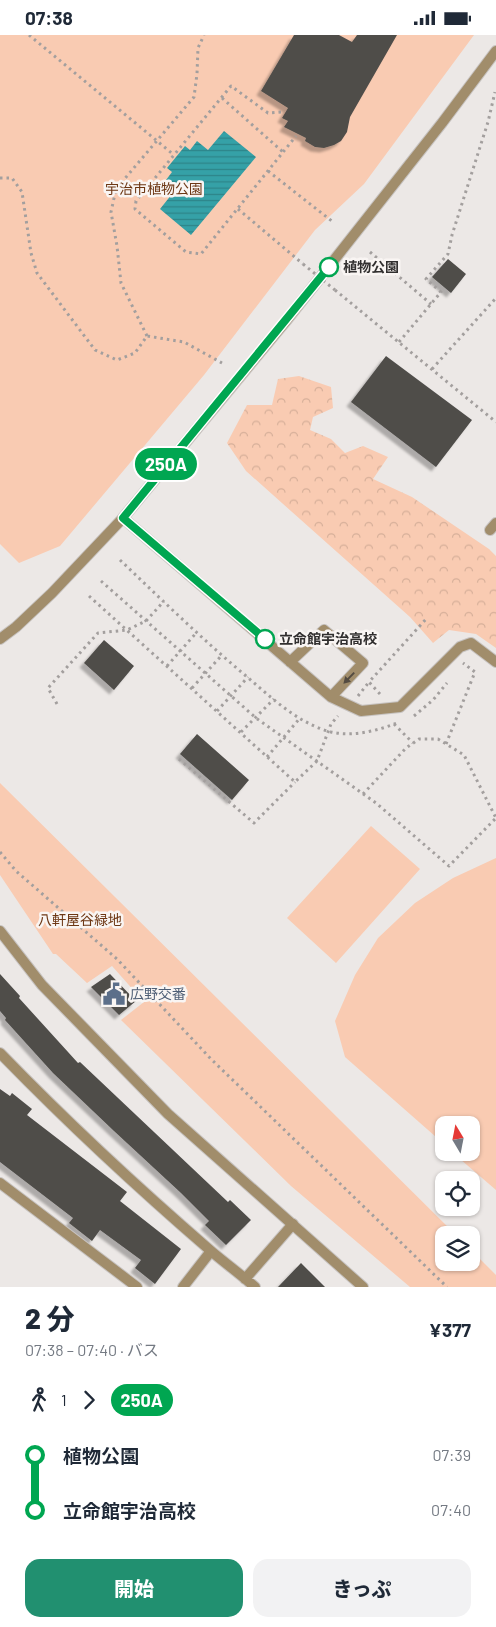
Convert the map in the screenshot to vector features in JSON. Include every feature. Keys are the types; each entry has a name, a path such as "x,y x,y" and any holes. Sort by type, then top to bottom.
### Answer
{"street":[{"path":"0,639 16,627 52,593 123,518 291,314 442,123 496,51"},
{"path":"123,518 331,697 361,711 400,707 460,647 470,643 496,662"},
{"path":"290,662 324,630 363,663 331,697"},
{"path":"1,933 42,985 168,1114 363,1287"},
{"path":"0,1053 121,1171 211,1251 255,1287"},
{"path":"0,1183 137,1287"},
{"path":"245,1279 293,1224"},
{"path":"183,1287 211,1251"}],"path":[{"path":"29,35 174,155"},
{"path":"147,336 121,283 111,212 116,189 194,97 198,48 204,35"},
{"path":"281,112 268,113 231,86 136,201 135,209 186,253 201,254 296,136"},
{"path":"399,342 441,292 426,279 448,253 488,122 495,92"},
{"path":"222,98 284,152"},
{"path":"268,171 333,222"},
{"path":"0,178 12,178 22,192 31,253 37,273 95,350 117,360 135,353 147,336"},
{"path":"238,209 496,422"},
{"path":"370,252 431,304"},
{"path":"432,369 496,298"},
{"path":"147,336 184,342 222,363"},
{"path":"101,581 255,717 284,738 317,761 363,794 376,803 449,866 496,818 464,755 438,739 419,739 406,748 363,794"},
{"path":"89,596 295,782"},
{"path":"57,703 48,688 98,633 127,630 146,621 164,601"},
{"path":"179,759 254,823 317,761 331,724 427,617"},
{"path":"167,666 197,632"},
{"path":"192,688 222,655"},
{"path":"217,711 248,677"},
{"path":"369,682 383,697 394,725 413,743"},
{"path":"240,733 274,699"},
{"path":"267,757 300,718"},
{"path":"0,852 16,871 117,959 210,1059 447,1287"}],"green space":[{"name":"宇治市植物公園","path":"0,35 474,35 364,184 315,230 204,375 60,546 19,563 0,544"},
{"path":"299,376 331,387 333,408 313,417 310,430 331,439 345,453 363,446 388,457 373,479 412,497 489,549 496,556 496,648 476,634 449,630 433,643 410,617 246,471 227,443 247,405 272,405 278,379"},
{"name":"八軒屋谷緑地","path":"0,783 447,1226 435,1226 435,1271 480,1271 480,1259 496,1275 496,1287 410,1287 291,1186 121,1020 144,1002 112,966 87,983 56,954 53,954 0,875"},
{"path":"371,826 420,869 336,963 287,918"},
{"path":"496,858 496,1190 480,1176 480,1171 474,1171 462,1161 480,1161 480,1116 435,1116 435,1136 345,1057 335,1021 355,975 378,938 415,903 453,878"}],"water":[{"path":"224,131 256,157 191,235 160,209 176,189 166,180 172,172 167,168 185,146 190,150 197,141 208,150"}],"building":[{"path":"294,35 339,35 352,42 357,35 397,35 350,117 347,132 341,141 334,145 324,148 315,147 305,141 306,138 284,127 288,121 282,118 288,108 261,91"},
{"path":"448,259 466,274 451,293 432,277"},
{"path":"386,356 472,420 436,467 351,402"},
{"path":"104,640 134,666 114,690 84,663"},
{"path":"197,734 249,780 232,800 180,754"},
{"path":"0,974 20,996 19,998 78,1063 80,1062 228,1202 230,1200 251,1220 226,1245 205,1225 209,1221 53,1073 5,1020 6,1018 0,1011"},
{"name":"広野交番","path":"110,974 136,1001 119,1015 91,987"},
{"path":"0,1089 10,1096 12,1093 32,1109 27,1115 127,1192 120,1201 181,1249 155,1284 135,1268 141,1260 100,1230 92,1241 69,1223 73,1218 0,1162"},
{"path":"301,1263 325,1287 278,1287"}],"bus line":[{"name":"250A","path":"265,639 167,557 143,533 123,518 329,267"}],"place":[{"name":"植物公園","path":"329,267"},
{"name":"立命館宇治高校","path":"265,639"},
{"name":"広野交番","path":"114,994"}]}
